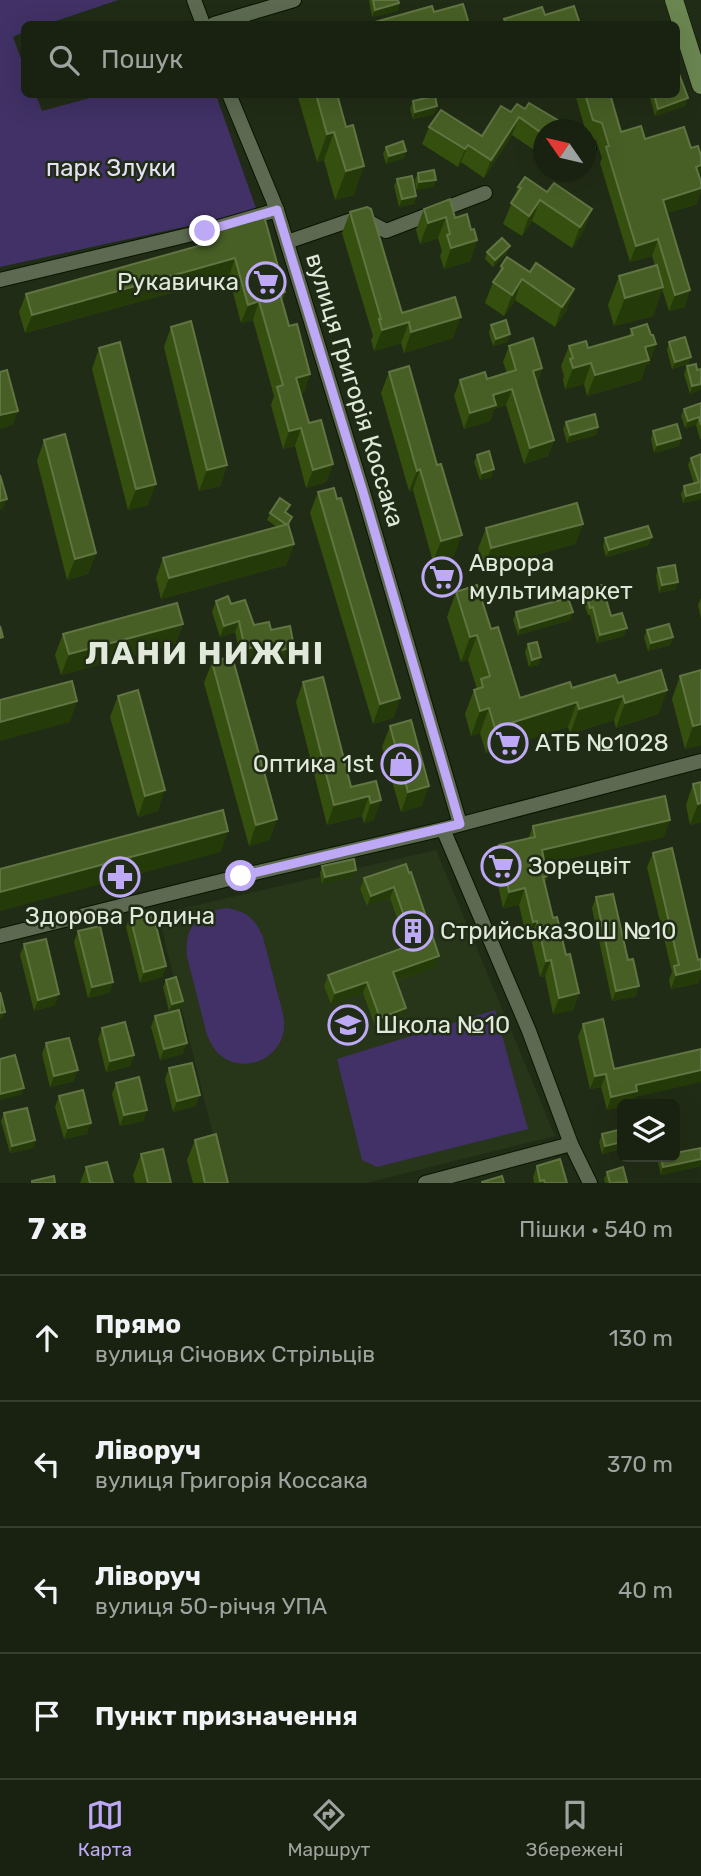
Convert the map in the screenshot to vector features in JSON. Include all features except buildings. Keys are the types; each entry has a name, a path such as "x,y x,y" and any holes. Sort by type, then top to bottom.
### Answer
{"main road":[{"path":"674,0 701,85"}],"street":[{"path":"194,0 202,21"},
{"path":"224,21 294,0"},
{"name":"вулиця Григорія Коссака","path":"231,98 277,210 460,824"},
{"path":"287,242 360,217 386,231 485,193"},
{"path":"0,280 205,231 277,210"},
{"path":"0,936 460,824 701,761"},
{"path":"443,828 529,1031 571,1144 590,1183"},
{"path":"425,1183 571,1144"}],"shaded area":[{"name":"Школа №10","path":"436,850 555,1136 366,1183 225,1183 158,914"}],"green space":[{"name":"парк Злуки","path":"0,0 118,0 56,21 21,21 21,33 13,37 21,59 21,98 37,98 42,111 90,98 217,98 257,211 0,267"},
{"path":"227,908 249,917 260,930 283,1016 284,1028 277,1047 262,1060 252,1063 232,1062 214,1048 207,1035 187,957 188,938 195,923 208,913"},
{"path":"495,1010 528,1129 377,1167 362,1160 337,1059"}],"place":[{"name":"Рукавичка","path":"266,282"},
{"name":"Аврора мультимаркет","path":"442,577"},
{"name":"АТБ №1028","path":"508,743"},
{"name":"Оптика 1st","path":"401,764"},
{"name":"Зорецвіт","path":"501,866"},
{"name":"Здорова Родина","path":"120,877"},
{"name":"СтрийськаЗОШ №10","path":"413,931"},
{"name":"Школа №10","path":"348,1025"}],"district":[{"name":"ЛАНИ НИЖНІ","path":"205,653"}],"route":[{"path":"205,231 277,210 460,824 241,876"}]}
